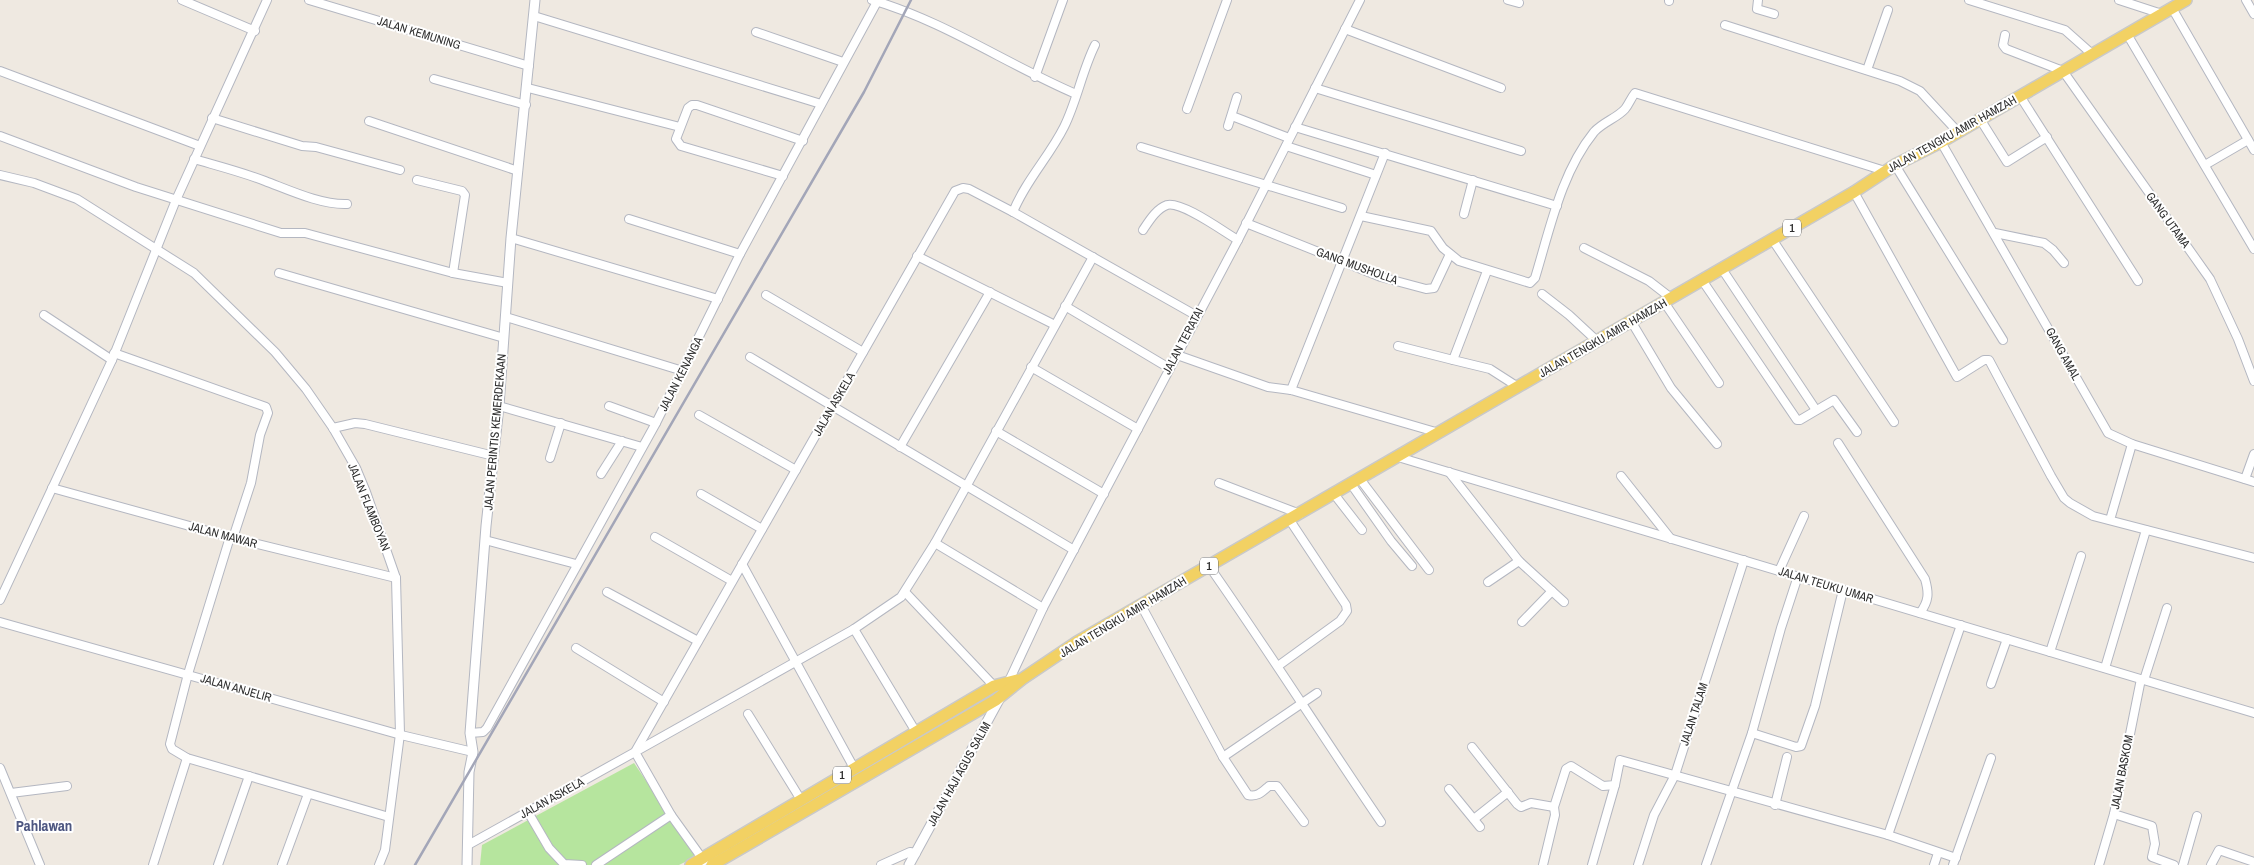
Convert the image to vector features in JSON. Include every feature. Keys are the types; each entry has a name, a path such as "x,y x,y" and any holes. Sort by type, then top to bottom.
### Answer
{"main road":[{"name":"JALAN TENGKU AMIR HAMZAH","path":"691,865 707,863 1002,695 1022,679 1078,642 1772,240 1854,192 1890,168 1941,142 2186,0"},
{"name":"JALAN TENGKU AMIR HAMZAH","path":"707,863 802,800 994,686 1022,679"}],"street":[{"path":"182,0 255,31"},
{"path":"0,600 113,357 155,248 212,118 255,31 268,0"},
{"name":"JALAN KEMUNING","path":"309,0 529,66"},
{"name":"JALAN PERINTIS KEMERDEKAAN","path":"466,865 469,772 473,752 470,732 499,406 511,238 528,88 535,0"},
{"path":"1035,77 1063,0"},
{"path":"1186,109 1227,0"},
{"name":"JALAN TERATAI","path":"1008,683 1043,608 1238,240 1360,0"},
{"path":"1508,0 1519,3"},
{"path":"1758,0 1757,10 1774,14"},
{"path":"1970,0 2065,30 2080,41 2092,54"},
{"path":"2119,0 2167,11 2254,150"},
{"path":"2246,0 2254,14"},
{"path":"876,1 924,19 1035,77 1076,94"},
{"name":"JALAN KENANGA","path":"470,732 483,732 487,728 576,564 656,423 740,254 803,141 876,1"},
{"path":"1867,70 1888,10"},
{"path":"534,16 821,104"},
{"path":"1725,25 1900,81 1920,91 1958,132"},
{"path":"1345,29 1501,88"},
{"path":"756,32 843,62"},
{"path":"2126,34 2254,249"},
{"path":"2005,35 2003,44 2006,49 2063,70"},
{"path":"1013,212 1021,191 1046,157 1064,126 1095,45"},
{"name":"GANG UTAMA","path":"2063,70 2210,279 2238,339 2254,381"},
{"path":"0,71 200,146"},
{"path":"434,79 526,105"},
{"path":"528,88 680,127"},
{"path":"1315,88 1521,151"},
{"path":"1361,216 1431,231 1450,254 1459,261 1528,284 1532,282 1571,168 1594,132 1608,119 1624,110 1634,93 1890,168 2003,340"},
{"path":"2020,96 2138,281"},
{"path":"1228,126 1237,97"},
{"path":"783,176 676,143 688,108 692,105 803,141"},
{"path":"1232,116 1288,142 1376,175"},
{"path":"212,118 302,146 316,146 400,170"},
{"path":"1980,119 2007,162 2047,137"},
{"path":"369,121 518,171"},
{"path":"1295,127 1557,206"},
{"path":"0,136 75,166 281,233 305,233 453,273 508,283"},
{"path":"2205,165 2248,140"},
{"name":"GANG AMAL","path":"1941,142 1995,233 2104,427 2112,437 2254,482"},
{"path":"1142,147 1342,208"},
{"path":"1291,390 1385,153"},
{"path":"194,159 246,174 296,193 330,202 347,204"},
{"name":"JALAN FLAMBOYAN","path":"0,174 34,183 77,199 194,273 275,352 306,389 333,428 356,468 396,578 400,734 385,850 380,865"},
{"path":"417,180 462,191 465,195 453,273"},
{"path":"1464,214 1473,180"},
{"name":"JALAN ASKELA","path":"635,752 917,256 958,189 969,189 1013,212 1197,316"},
{"path":"1854,192 1958,377 1984,360 1989,360 2064,498 2093,516 2254,558"},
{"path":"1143,230 1156,212 1167,205 1174,205 1184,208 1238,240"},
{"path":"629,218 740,254"},
{"name":"GANG MUSHOLLA","path":"1246,223 1381,276 1430,289 1434,288 1450,254"},
{"path":"1995,233 2044,243 2064,263"},
{"path":"511,238 718,299"},
{"path":"1772,240 1894,422"},
{"path":"1584,248 1648,281 1667,300 1719,383"},
{"path":"917,256 1055,325"},
{"name":"JALAN ASKELA","path":"468,844 854,629 896,601 905,592 934,543 1093,257"},
{"path":"1722,269 1816,410"},
{"path":"1454,360 1487,271"},
{"path":"279,273 504,338"},
{"path":"1702,280 1795,418 1800,420 1834,400 1857,432"},
{"path":"900,447 990,292"},
{"path":"766,294 863,352"},
{"path":"1542,294 1597,341"},
{"path":"1065,306 1169,368"},
{"path":"44,315 113,357 266,407 268,412 260,435 251,483 188,674 170,744 172,749 186,758 389,817"},
{"path":"506,317 683,370"},
{"path":"1631,321 1671,388 1717,444"},
{"path":"1398,346 1490,369 1518,387"},
{"path":"1177,355 1268,386 1291,390 1439,433"},
{"path":"750,356 1074,550"},
{"path":"1031,367 1138,429"},
{"path":"499,406 642,447"},
{"path":"609,406 656,423"},
{"path":"699,415 796,470"},
{"path":"333,428 355,423 365,424 494,456"},
{"path":"550,458 562,423"},
{"path":"996,431 1104,494"},
{"path":"601,474 622,441"},
{"path":"1838,443 1925,579 1929,592 1926,604 1920,613"},
{"path":"2110,520 2132,444"},
{"path":"2245,479 2254,454"},
{"name":"JALAN TEUKU UMAR","path":"1398,457 1961,625 2005,644 2050,652 2254,712"},
{"path":"1449,472 1519,561 1564,602"},
{"path":"1621,476 1671,538"},
{"path":"1355,481 1391,541 1412,566"},
{"path":"1355,481 1429,570"},
{"path":"1219,483 1294,516 1346,605 1347,611 1340,621 1278,666"},
{"name":"JALAN MAWAR","path":"52,488 232,538 396,578"},
{"path":"701,494 762,528"},
{"path":"1334,494 1362,530"},
{"path":"1779,571 1804,516"},
{"path":"2105,668 2146,530"},
{"path":"655,538 732,581"},
{"path":"486,540 576,564"},
{"path":"934,543 1043,608"},
{"path":"2050,652 2081,556"},
{"name":"JALAN TALAM","path":"1638,865 1654,815 1675,774 1744,560"},
{"path":"1488,582 1519,561"},
{"path":"742,564 854,768"},
{"path":"1209,566 1278,666 1301,704 1381,822"},
{"path":"1706,865 1752,733 1781,628 1798,576"},
{"path":"1752,733 1796,747 1801,746 1815,706 1843,590"},
{"path":"1522,622 1552,591"},
{"path":"607,592 698,641"},
{"path":"905,592 994,686"},
{"path":"1142,605 1223,757 1248,795 1260,794 1269,786 1277,786 1304,822"},
{"name":"JALAN BASKOM","path":"2099,865 2114,814 2143,679 2167,608"},
{"name":"JALAN ANJELIR","path":"0,622 400,734 473,752"},
{"path":"1888,835 1961,625"},
{"path":"854,629 916,732"},
{"path":"1991,684 2005,644"},
{"path":"576,648 664,702"},
{"name":"JALAN HAJI AGUS SALIM","path":"909,865 1008,683"},
{"path":"1223,757 1317,693"},
{"path":"748,714 802,800"},
{"path":"1472,747 1521,807 1531,803 1554,807"},
{"path":"635,752 671,816 707,863"},
{"path":"1775,805 1787,757"},
{"path":"153,865 186,758"},
{"path":"1592,865 1615,785 1620,760 1675,774 1775,805 1888,835 1938,853 1954,862 1991,758"},
{"path":"1543,865 1555,815 1554,807 1566,768 1569,767 1604,786 1615,785"},
{"path":"0,768 40,865"},
{"path":"218,865 249,776"},
{"path":"11,793 67,786"},
{"path":"1449,789 1480,827"},
{"path":"1474,820 1508,792"},
{"path":"282,865 308,794"},
{"path":"528,812 549,848 564,864 582,865"},
{"path":"2114,814 2152,826 2155,844 2152,857 2174,865"},
{"path":"596,865 671,816"},
{"path":"2183,865 2197,816"},
{"path":"2211,865 2218,850 2254,862"},
{"path":"881,865 904,854 916,853"},
{"path":"1934,865 1938,853"}],"green space":[{"path":"634,763 697,856 679,865 480,865 482,845"}],"railway":[{"path":"415,865 864,92 911,0"}],"district":[{"name":"Pahlawan","path":"44,825"}]}
